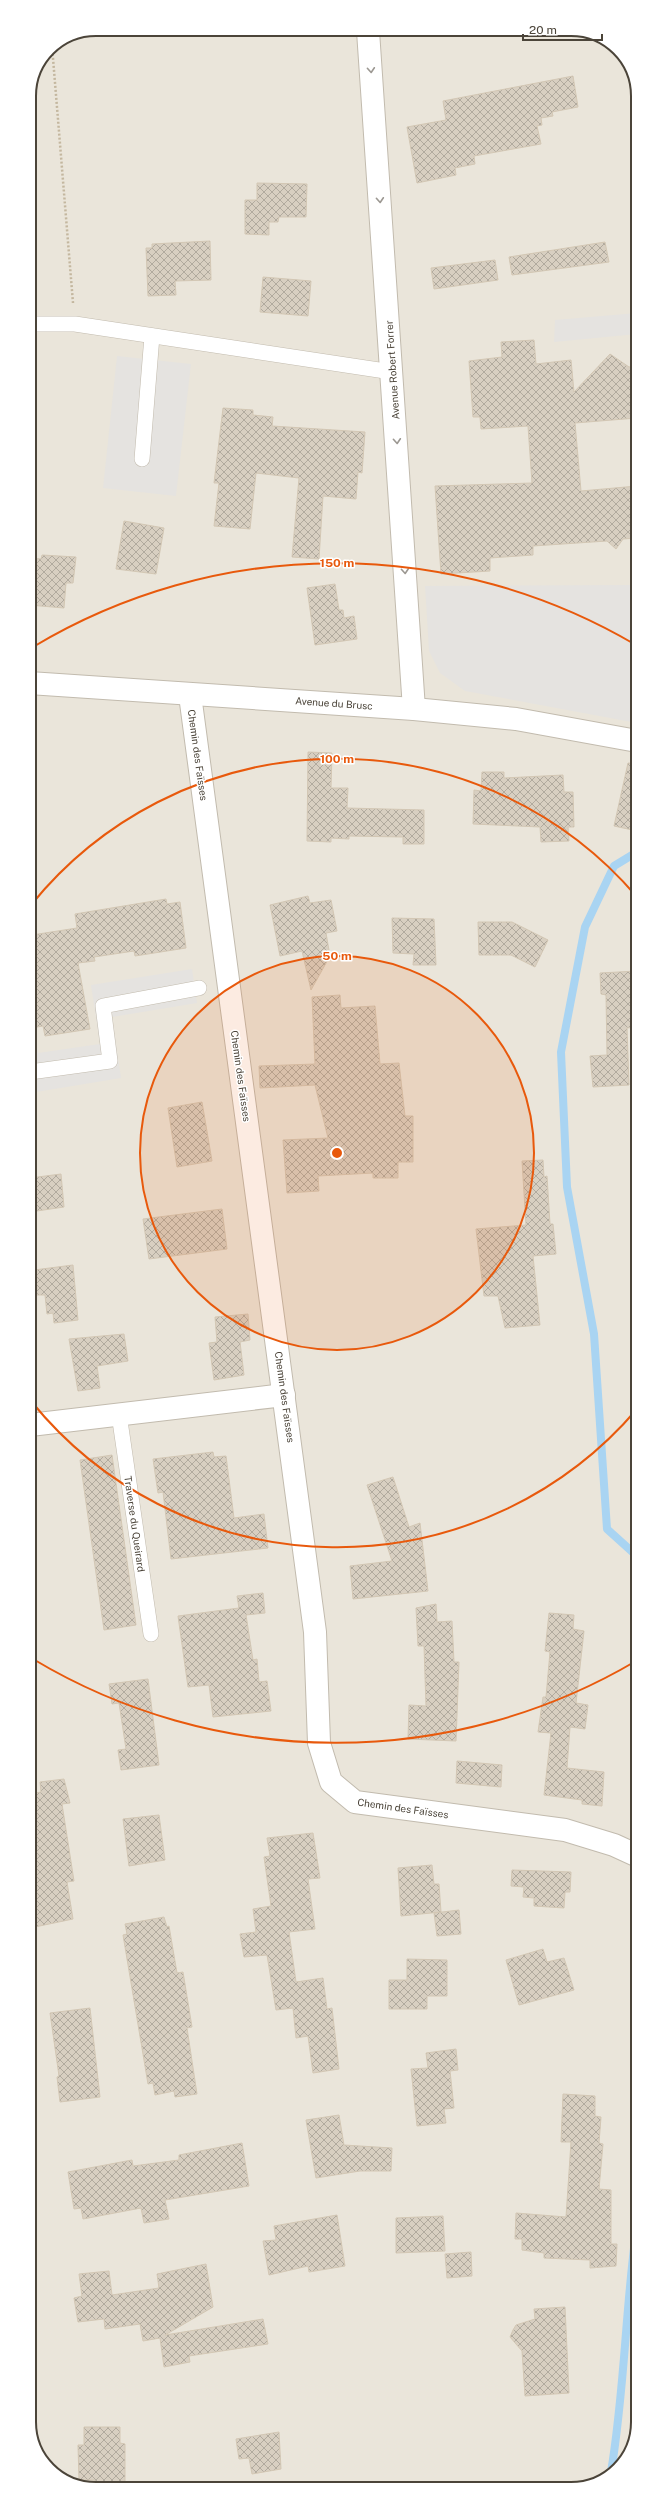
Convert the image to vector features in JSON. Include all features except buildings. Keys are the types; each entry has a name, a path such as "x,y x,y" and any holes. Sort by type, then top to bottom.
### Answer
{"street":[{"name":"Avenue Robert Forrer","path":"368,36 414,709"},
{"name":"Avenue du Brusc","path":"36,684 414,709 516,719 631,740"},
{"name":"Chemin des Faïsses","path":"190,695 315,1632 319,1743 331,1782 355,1802 565,1830 614,1845 631,1853"},
{"path":"36,1424 284,1395"}],"lane":[{"path":"36,324 75,324 392,372"},
{"path":"142,459 152,336"},
{"path":"36,1071 110,1062 103,1006 199,988"},
{"name":"Traverse du Queirard","path":"119,1414 151,1634"}],"path":[{"path":"53,53 75,324"}],"shaded area":[{"path":"575,36 594,41 605,46 611,51 619,59 628,76 630,84 631,2422 628,2442 619,2459 605,2472 583,2481 92,2482 80,2480 66,2474 56,2467 48,2459 37,2434 36,96 37,84 41,73 46,62 53,53 62,46 84,37"},
{"path":"631,314 631,335 554,342 555,320"},
{"path":"117,356 191,364 176,496 103,488"},
{"path":"631,585 631,722 465,691 440,673 429,651 425,586"},
{"path":"192,969 197,1003 112,1017 121,1078 36,1092 36,1041 38,1053 100,1044 91,985"}],"waterway":[{"path":"631,856 614,866 585,927 561,1052 567,1187 594,1334 607,1529 631,1551"},
{"path":"612,2466 619,2414 631,2280"}]}
